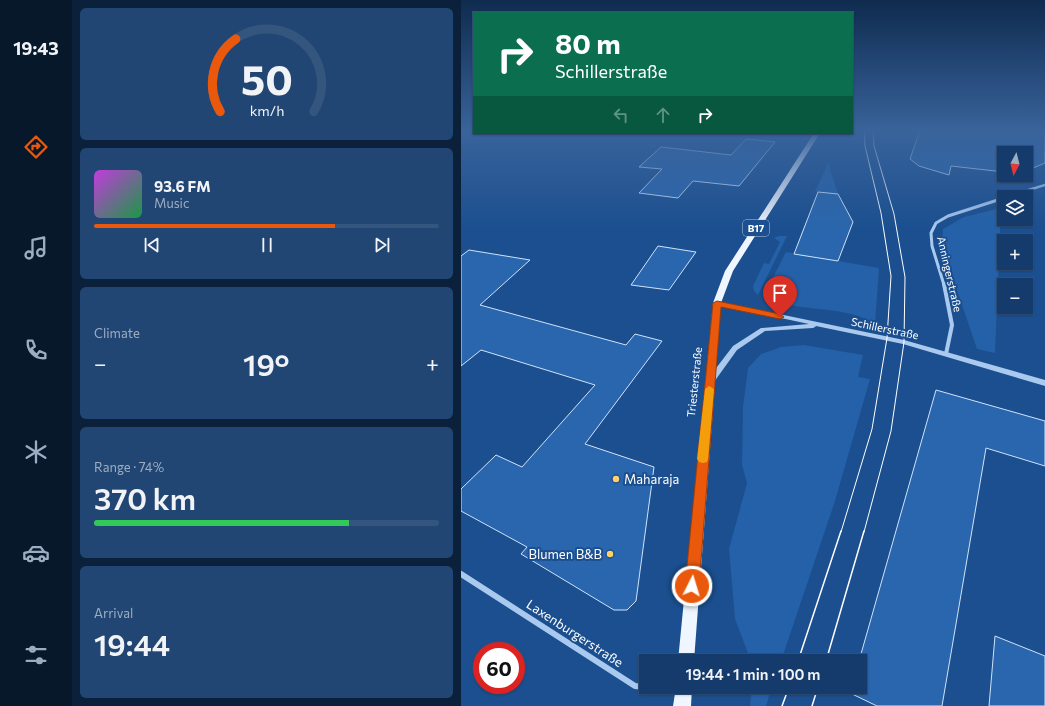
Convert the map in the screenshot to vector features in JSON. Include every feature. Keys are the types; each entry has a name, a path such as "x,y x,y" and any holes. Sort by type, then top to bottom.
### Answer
{"main road":[{"name":"Triesterstraße","path":"687,654 717,303 729,271 798,163"}],"street":[{"name":"Anningerstraße","path":"1028,190 1045,185"},
{"name":"Anningerstraße","path":"946,354 952,325 946,292 932,246 931,233 936,223 947,216 997,200"},
{"name":"Schillerstraße","path":"717,303 821,326 904,342 1045,383"},
{"path":"710,380 735,348 763,329 821,326"},
{"name":"Laxenburgerstraße","path":"461,574 635,686 683,695"}],"shaded area":[{"path":"828,163 838,194 815,192"},
{"path":"997,209 997,226 1000,226 1000,234 997,234 997,270 998,270 995,353 977,349 942,246 943,229 964,217"},
{"path":"779,236 787,236 758,295 754,291 753,286 764,263 769,264 780,242 774,238"},
{"path":"786,252 879,268 875,324 860,317 846,313 798,307 763,297"},
{"path":"804,345 863,355 858,377 870,379 835,501 783,654 748,654 735,619 729,549 747,483 742,465 743,407 748,368 761,354 781,347"},
{"path":"751,694 770,694 766,706 750,706"}],"building":[{"path":"643,163 758,163 739,186 693,181 678,198 639,193 662,169 639,167"},
{"path":"915,163 997,163 997,171 951,166 949,175 919,166"},
{"path":"1033,163 1045,163 1033,168"},
{"path":"818,192 838,194 853,222 838,261 794,254"},
{"path":"658,246 696,252 669,290 631,285"},
{"path":"469,250 530,260 480,305 626,345 635,334 662,341 585,444 654,467 636,601 627,610 614,610 521,554 527,547 461,511 461,489 496,455 522,467 595,385 481,350 461,366 461,256"},
{"path":"936,390 1045,421 1045,466 986,448 942,706 877,706 852,694 867,694 867,654 861,654"},
{"path":"995,636 1045,656 1045,706 989,706"}],"tram line":[{"path":"841,532 872,429 887,338 891,276 881,213 869,163"},
{"path":"864,532 891,431 904,342 905,277 894,214 879,163"},
{"path":"800,654 841,531"},
{"path":"828,654 864,531"},
{"path":"782,706 786,694"},
{"path":"812,706 816,694"}],"slow traffic":[{"path":"703,459 709,389"}],"place":[{"name":"Maharaja","path":"616,479"},
{"name":"Blumen B&B","path":"610,554"}],"route":[{"path":"692,586 717,303 780,317"}]}
